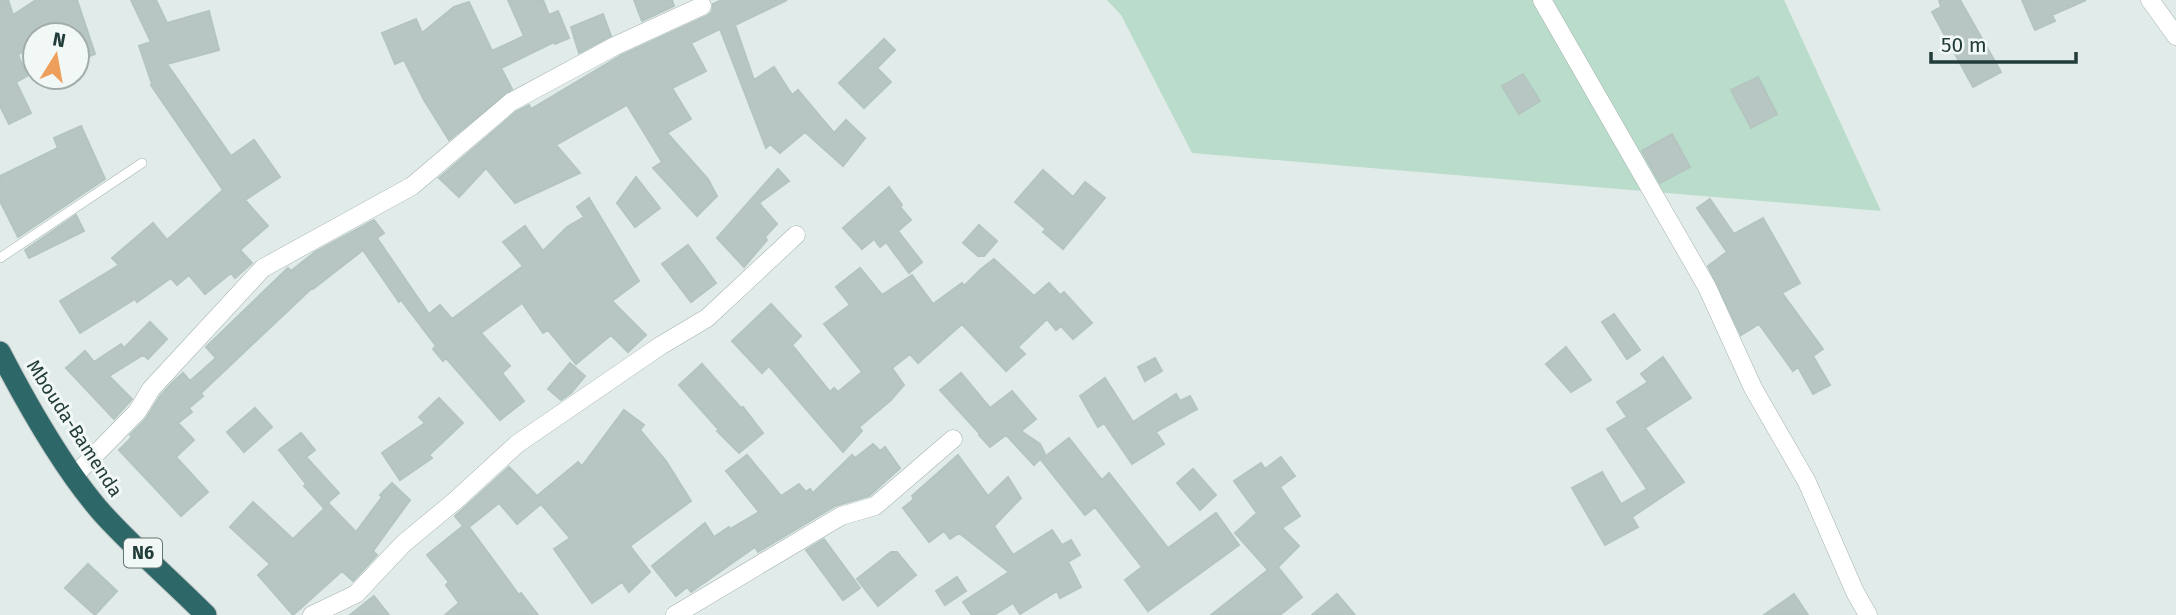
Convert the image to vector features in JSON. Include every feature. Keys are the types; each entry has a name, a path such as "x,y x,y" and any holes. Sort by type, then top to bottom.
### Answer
{"highway":[{"name":"Mbouda-Bamenda","path":"0,352 22,395 103,513 206,615"}],"street":[{"path":"1542,0 1707,287 1753,388 1807,482 1868,615"},
{"path":"2150,0 2176,36"},
{"path":"75,475 137,412 151,389 263,268 412,186 511,102 615,46 702,6"},
{"path":"312,615 356,594 404,543 517,444 660,346 707,318 796,235"},
{"path":"675,615 841,516 875,506 953,439"}],"lane":[{"path":"0,258 142,163"}],"green space":[{"path":"1107,0 1784,0 1881,211 1192,153 1121,15"}],"building":[{"path":"0,0 8,0 13,15 36,0 77,0 84,21 21,21 21,53 18,55 21,62 21,79 16,82 31,113 9,124 0,106"},
{"path":"131,0 156,0 167,23 209,11 219,50 167,64 231,156 254,140 280,177 245,200 268,226 240,250 252,263 235,278 231,273 205,294 189,275 177,285 171,278 137,302 135,299 80,333 60,301 119,265 112,258 153,223 167,240 223,190 151,85 139,46 151,42"},
{"path":"508,0 543,0 549,15 558,11 569,38 555,44 554,42 501,68 512,89 449,140 424,100 404,60 395,64 382,33 416,19 422,33 454,7 469,2 492,51 524,36"},
{"path":"634,0 672,0 674,6 642,21"},
{"path":"722,0 787,0 735,25 754,80 774,67 792,95 798,90 834,133 846,120 865,138 843,166 805,132 780,153 770,144 766,148 720,29 691,43 706,71 672,88 691,119 667,133 708,179 717,196 697,216 653,168 662,162 627,105 556,145 580,173 515,203 486,168 459,197 439,178 517,111 529,105 531,109 620,56 707,16 712,12 713,4"},
{"path":"1939,0 1960,0 2001,72 1973,87 1932,12 1941,7"},
{"path":"2022,0 2086,0 2052,15 2055,21 2035,30"},
{"path":"603,14 611,36 579,53 571,27"},
{"path":"884,39 895,50 877,68 891,82 864,108 839,83"},
{"path":"1523,74 1540,101 1519,114 1502,86"},
{"path":"1758,77 1777,114 1751,128 1731,90"},
{"path":"81,126 105,179 18,237 0,201 0,176 58,148 54,138"},
{"path":"1672,134 1690,167 1660,183 1642,151"},
{"path":"778,169 789,181 759,203 777,224 744,267 717,238"},
{"path":"1043,170 1073,197 1085,182 1105,198 1063,249 1043,232 1046,229 1015,202"},
{"path":"636,177 660,208 635,227 617,203"},
{"path":"889,187 911,220 898,231 922,262 909,273 886,242 880,247 874,239 862,249 843,228"},
{"path":"589,198 639,281 612,301 646,335 628,352 611,335 576,364 548,330 543,333 522,303 481,333 510,366 502,373 524,401 500,420 446,358 443,361 433,349 436,346 401,300 399,302 363,250 312,288 201,393 203,396 189,408 192,412 178,423 194,440 176,457 208,492 181,516 119,450 173,382 183,373 190,381 216,358 206,347 288,268 291,271 315,252 374,220 384,233 377,238 429,314 440,305 452,319 523,266 503,242 525,226 543,251 567,227 584,217 577,207"},
{"path":"1710,199 1734,234 1763,218 1800,283 1782,293 1823,349 1813,356 1830,385 1813,394 1798,367 1793,371 1759,324 1741,335 1708,266 1727,252 1697,208"},
{"path":"76,215 84,231 29,258 25,250"},
{"path":"979,225 997,241 984,256 978,256 963,243"},
{"path":"688,245 716,283 691,302 662,264"},
{"path":"994,259 1034,296 1049,283 1060,295 1064,292 1092,323 1073,339 1061,326 1056,330 1047,319 1018,347 1025,354 1006,371 962,324 918,363 910,354 892,368 904,385 859,427 862,431 843,452 769,366 762,373 732,341 771,304 801,336 792,345 830,392 834,388 838,392 862,372 824,324 850,305 836,287 860,268 882,295 912,275 933,304 962,283 964,286"},
{"path":"1614,314 1640,350 1627,359 1602,322"},
{"path":"150,322 167,339 148,359 143,355 109,376 132,399 114,419 66,368 85,351 94,362 121,344 124,348"},
{"path":"1566,347 1591,380 1571,392 1546,364"},
{"path":"1663,357 1691,398 1645,428 1684,482 1632,517 1638,527 1605,545 1572,488 1602,472 1621,504 1647,489 1607,429 1627,417 1617,402 1648,382 1641,374"},
{"path":"1155,358 1162,371 1145,381 1138,367"},
{"path":"570,363 585,376 571,393 561,400 548,389"},
{"path":"702,364 741,408 743,407 763,433 739,453 679,385"},
{"path":"961,373 990,408 1012,391 1036,419 1021,431 1040,444 1045,454 1034,465 1006,435 990,447 940,390"},
{"path":"1105,378 1133,422 1176,394 1180,401 1190,396 1197,409 1156,432 1164,444 1132,464 1104,423 1098,427 1080,396"},
{"path":"439,398 463,423 429,455 432,458 400,480 382,453 425,423 419,417"},
{"path":"255,408 272,427 244,452 227,432"},
{"path":"624,410 644,425 640,430 666,461 691,501 630,546 650,572 629,592 622,582 592,603 554,549 570,538 541,504 517,524 499,503 469,527 519,595 521,593 538,615 445,615 459,603 446,585 449,582 427,555 463,526 455,516 509,467 537,496 578,462 582,466"},
{"path":"301,433 315,450 306,457 339,493 323,507 304,486 306,484 279,450"},
{"path":"1069,438 1102,480 1109,473 1168,548 1216,513 1239,545 1148,611 1125,580 1142,567 1095,507 1085,515 1041,460"},
{"path":"873,444 880,451 885,447 900,468 869,496 835,506 758,552 755,547 691,592 687,587 676,596 652,566 705,523 714,537 759,512 726,471 747,455 781,496 799,484 806,492 810,489 813,493 852,455 855,458"},
{"path":"958,455 988,496 1008,477 1021,498 994,526 1013,555 1052,530 1062,545 1071,540 1080,555 1068,562 1081,587 1060,598 1057,591 1020,614 1013,603 994,615 972,615 963,602 1009,572 959,533 950,539 944,531 929,542 903,508 914,499 912,496"},
{"path":"1281,457 1295,476 1280,487 1300,516 1282,528 1299,546 1278,567 1302,597 1280,615 1211,615 1268,570 1235,533 1257,513 1234,481 1261,463 1265,469"},
{"path":"1193,469 1216,495 1200,510 1177,483"},
{"path":"392,483 410,500 373,551 377,555 353,581 342,571 293,615 258,575 270,564 230,527 253,502 293,539 329,504 356,532 382,497 380,495"},
{"path":"824,539 860,588 843,600 806,550"},
{"path":"891,552 897,552 916,575 878,606 857,579"},
{"path":"88,564 117,591 95,615 65,588"},
{"path":"957,577 966,591 945,605 936,591"},
{"path":"1337,594 1355,615 1312,615"},
{"path":"1794,594 1808,615 1764,615"},
{"path":"374,596 389,615 350,615"}]}
